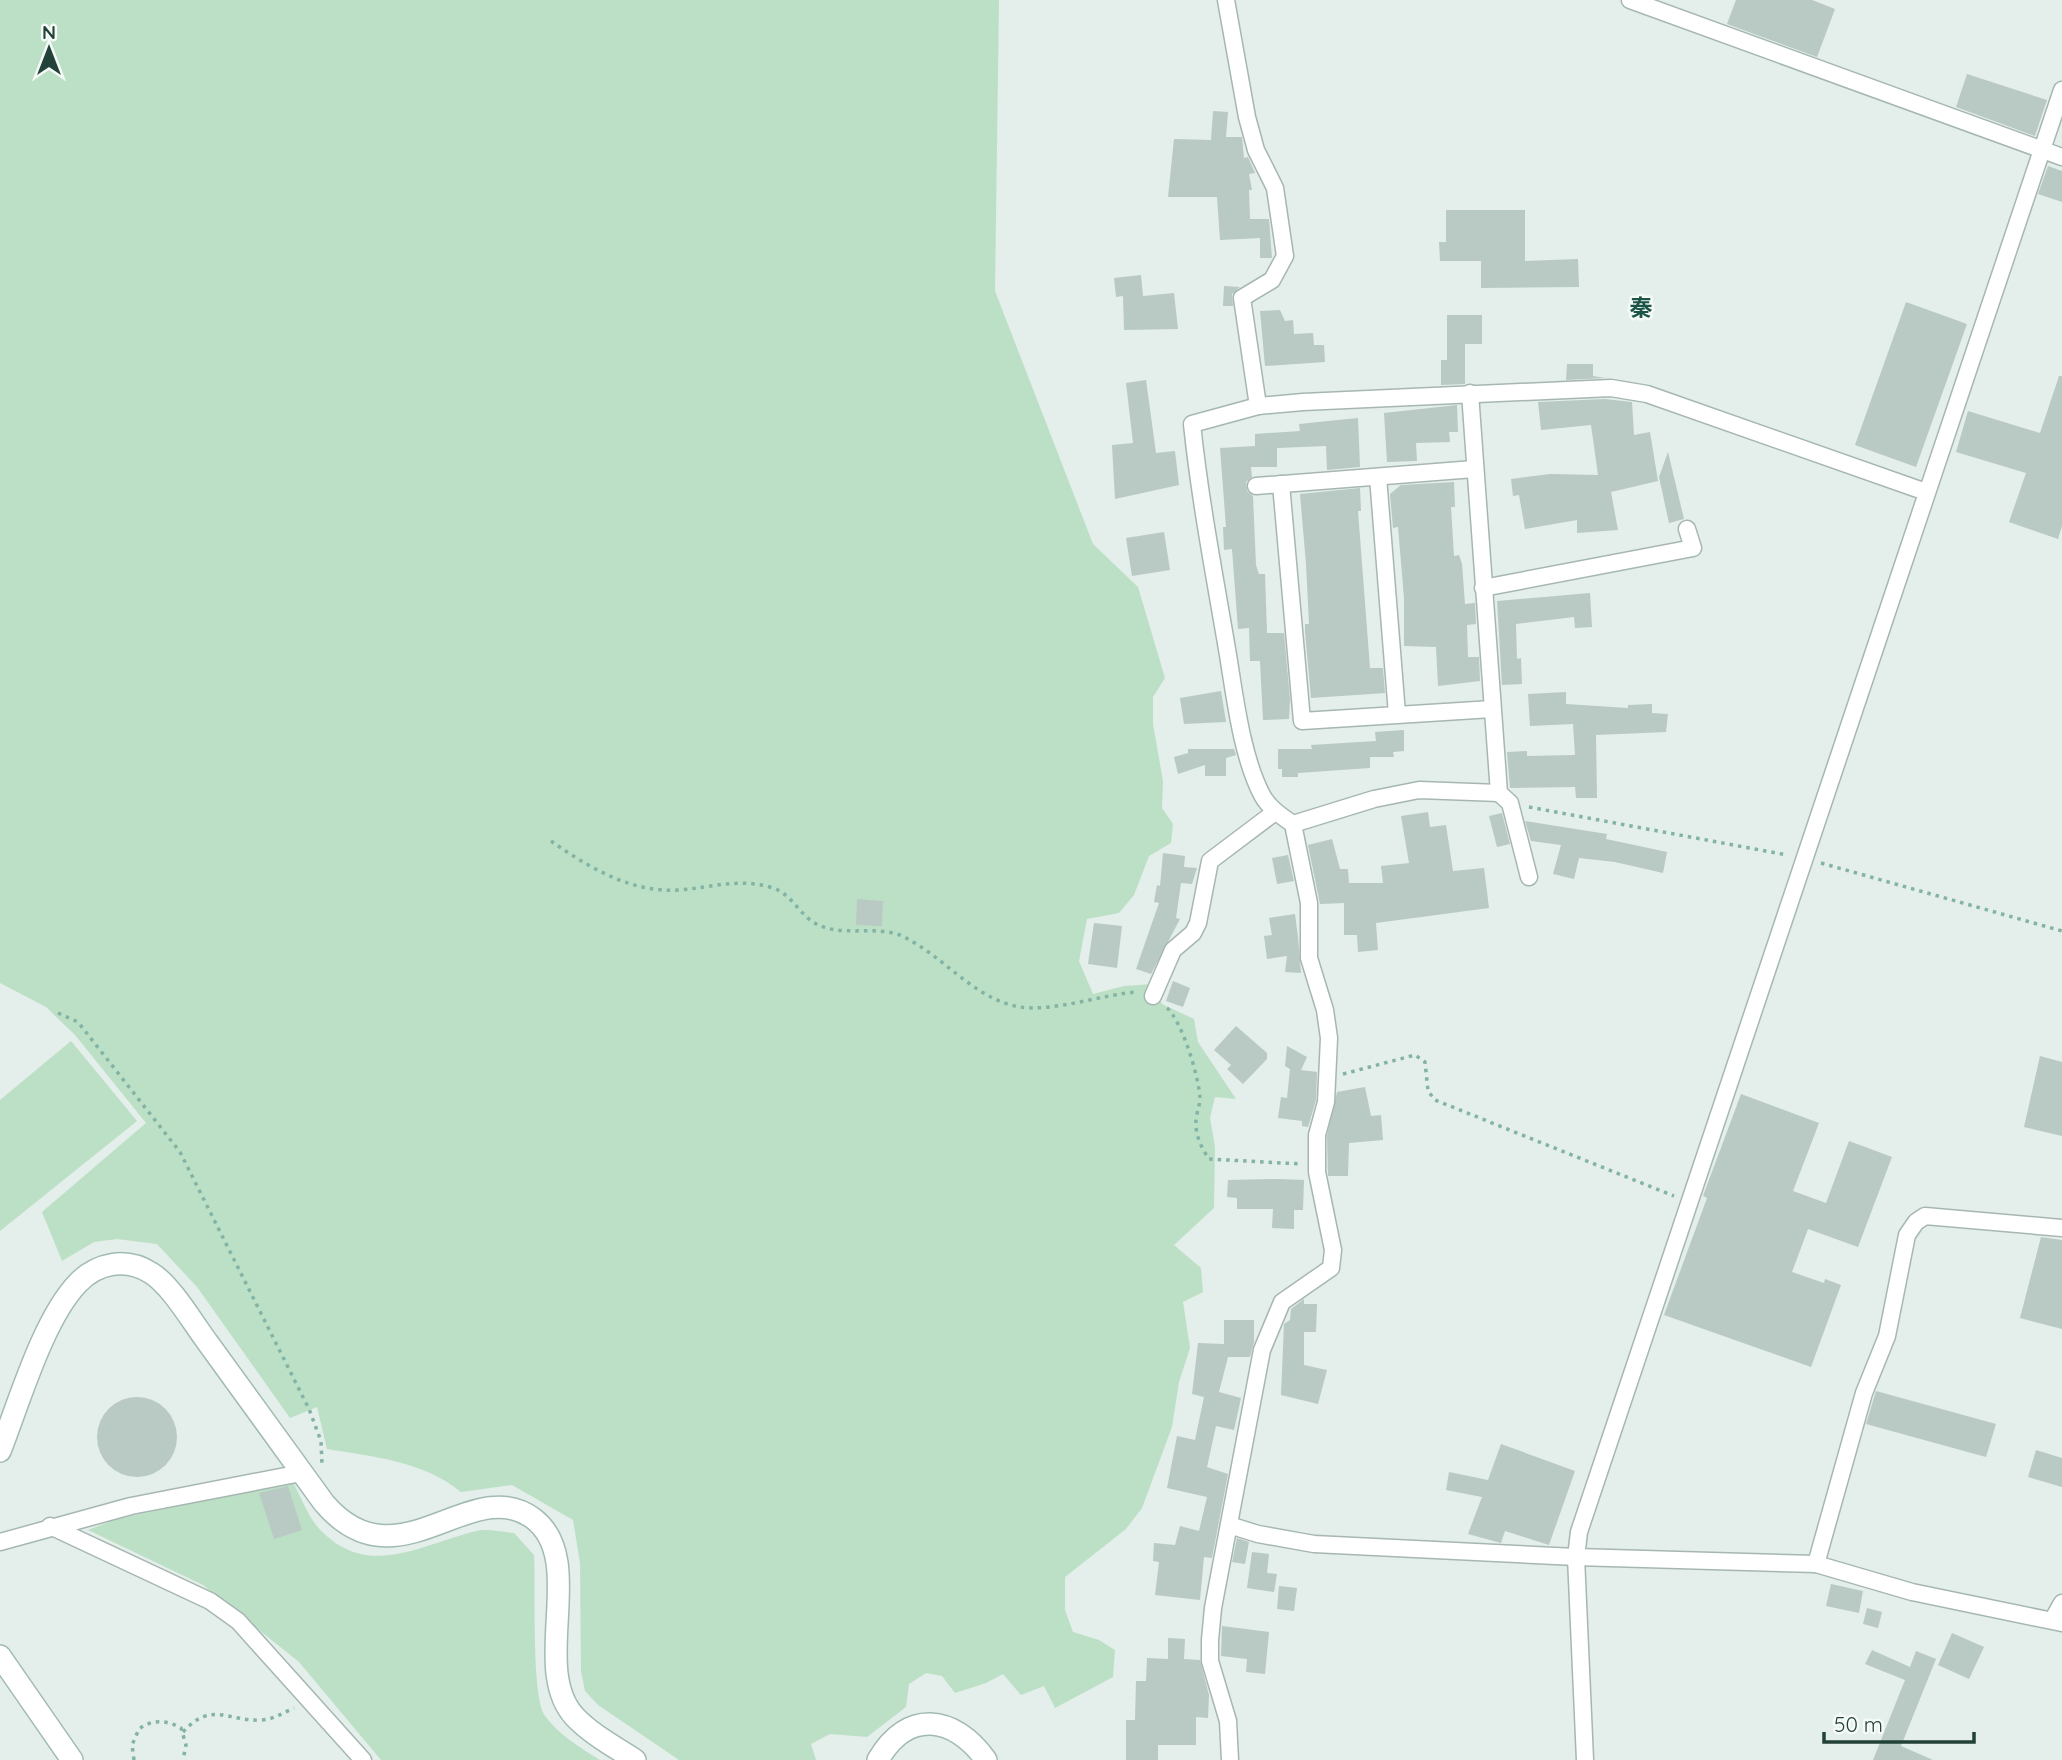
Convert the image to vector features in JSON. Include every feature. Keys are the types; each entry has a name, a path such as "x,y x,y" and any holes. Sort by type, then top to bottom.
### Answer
{"street":[{"path":"1226,0 1247,117 1256,150 1275,188 1285,256 1272,280 1242,298 1258,406"},
{"path":"1630,0 2062,157"},
{"path":"1585,1760 1576,1557 1579,1532 2062,90"},
{"path":"1230,1760 1228,1721 1210,1661 1210,1640 1262,1350 1282,1302 1331,1268 1333,1250 1317,1164 1317,1135 1326,1102 1329,1038 1325,1010 1309,957 1309,903 1293,824 1275,812 1262,797 1252,772 1234,690 1199,485 1192,424 1258,406 1470,393 1611,388 1647,394 1926,492"},
{"path":"1470,393 1499,793"},
{"path":"1256,486 1474,468"},
{"path":"1378,477 1397,714"},
{"path":"1281,484 1302,721 1492,709"},
{"path":"1483,588 1693,548 1687,529"},
{"path":"1293,824 1374,799 1419,790 1499,793 1510,803 1529,877"},
{"path":"1153,996 1173,950 1193,933 1198,923 1210,861 1275,812"},
{"path":"1816,1564 1864,1393 1888,1336 1907,1235 1916,1222 1925,1216 1949,1216 2062,1228"},
{"path":"0,1451 55,1316 77,1284 102,1265 120,1263 152,1273 183,1309 301,1473 334,1514 362,1534 386,1538 493,1507 516,1509 544,1528 555,1557 557,1672 562,1696 574,1716 635,1760"},
{"path":"0,1542 50,1526 185,1494 301,1473"},
{"path":"1229,1525 1258,1534 1314,1544 1576,1557 1816,1564 1912,1592 2057,1621 2062,1603"},
{"path":"50,1526 210,1601 238,1621 313,1701 363,1760"},
{"path":"0,1656 72,1760"},
{"path":"877,1760 889,1741 910,1727 935,1723 956,1729 973,1742 986,1760"}],"path":[{"path":"551,841 574,858 627,884 679,890 738,882 776,889 799,905 813,921 851,932 901,935 994,999 1020,1007 1136,992 1153,996 1173,1013 1180,1030 1200,1101 1196,1117 1199,1143 1209,1159 1317,1164"},
{"path":"58,1013 78,1022 180,1152 200,1188 317,1429 323,1456 315,1490"},
{"path":"1328,1079 1372,1064 1415,1055 1425,1062 1428,1091 1434,1100 1691,1203"},
{"path":"183,1732 208,1714 228,1713 254,1720 268,1719 313,1701"},
{"path":"134,1760 134,1738 146,1723 167,1722 183,1732 186,1745 183,1760"}],"green space":[{"path":"0,0 999,0 995,291 1093,544 1138,587 1165,678 1153,697 1153,724 1163,781 1162,808 1173,824 1171,843 1149,856 1134,895 1119,913 1087,919 1079,961 1093,994 1124,986 1154,984 1162,1004 1194,1019 1198,1042 1236,1099 1215,1097 1210,1118 1215,1147 1214,1208 1174,1245 1201,1268 1203,1292 1183,1302 1190,1348 1179,1382 1172,1427 1142,1508 1126,1529 1065,1577 1065,1610 1073,1632 1099,1640 1115,1650 1113,1677 1055,1708 1044,1686 1021,1695 1003,1674 986,1683 955,1693 942,1676 926,1673 909,1684 906,1707 867,1737 830,1734 811,1744 816,1760 679,1760 598,1705 585,1691 581,1671 580,1563 573,1520 512,1485 461,1492 431,1473 415,1467 327,1449 317,1407 290,1418 197,1287 157,1244 117,1239 94,1242 62,1261 42,1212 146,1123 75,1035 46,1007 0,983"},
{"path":"71,1041 137,1121 0,1231 0,1100"},
{"path":"293,1482 316,1525 335,1542 354,1552 373,1556 393,1555 480,1530 514,1533 534,1555 536,1664 545,1716 563,1735 600,1760 381,1760 299,1662 203,1585 88,1530 117,1519"}],"building":[{"path":"1736,0 1812,0 1835,9 1817,57 1727,24"},
{"path":"1967,74 2047,100 2035,136 1956,107"},
{"path":"1213,111 1228,112 1226,137 1242,137 1244,158 1248,157 1255,173 1249,174 1252,190 1249,190 1250,219 1269,219 1272,258 1260,258 1260,238 1220,240 1217,197 1168,197 1174,139 1211,140"},
{"path":"2048,166 2062,171 2062,202 2038,194"},
{"path":"1446,210 1525,210 1525,261 1578,259 1579,287 1481,288 1481,261 1440,261 1439,242 1446,242"},
{"path":"1141,275 1143,296 1174,293 1178,329 1124,330 1123,296 1116,297 1114,278"},
{"path":"1224,286 1240,287 1232,294 1233,306 1223,306"},
{"path":"1906,302 1967,324 1916,467 1855,445"},
{"path":"1280,310 1285,321 1293,320 1294,334 1313,333 1314,345 1324,345 1325,362 1265,366 1260,311"},
{"path":"1447,315 1482,315 1482,344 1465,344 1465,384 1441,385 1441,360 1447,360"},
{"path":"1567,364 1593,364 1593,376 1605,378 1566,380"},
{"path":"2059,376 2062,376 2062,526 2058,539 2009,522 2026,473 1956,452 1968,411 2040,433"},
{"path":"1146,380 1156,453 1175,451 1179,485 1115,499 1112,445 1133,443 1126,383"},
{"path":"1605,399 1632,402 1634,435 1650,432 1658,481 1611,492 1618,530 1577,533 1577,520 1525,529 1519,495 1513,496 1511,479 1550,474 1598,475 1591,425 1541,430 1538,402"},
{"path":"1457,405 1458,432 1449,432 1450,442 1416,443 1417,461 1387,462 1384,413"},
{"path":"1358,418 1360,467 1327,470 1326,446 1277,448 1277,467 1251,467 1252,477 1246,482 1247,491 1253,496 1256,565 1259,574 1265,574 1267,633 1284,633 1290,699 1289,719 1263,720 1260,661 1250,661 1249,628 1238,629 1232,549 1224,550 1223,527 1226,527 1220,448 1255,446 1255,434 1300,431 1299,424"},
{"path":"1668,452 1684,519 1669,523 1659,477"},
{"path":"1454,482 1455,507 1451,507 1454,556 1459,555 1462,564 1465,604 1475,603 1476,624 1467,625 1468,657 1479,657 1480,681 1438,686 1436,647 1404,646 1404,598 1398,527 1393,528 1390,494 1401,485"},
{"path":"1360,488 1361,511 1358,511 1370,668 1383,668 1385,693 1311,698 1305,632 1305,624 1309,624 1300,494"},
{"path":"1164,532 1170,570 1132,576 1126,538"},
{"path":"1590,593 1592,627 1575,628 1574,617 1516,624 1517,659 1521,658 1522,684 1502,685 1497,601"},
{"path":"1221,691 1226,722 1184,724 1180,698"},
{"path":"1566,692 1566,704 1628,708 1628,705 1652,704 1652,713 1668,714 1666,732 1596,735 1597,798 1576,798 1575,787 1510,788 1507,752 1527,751 1527,756 1575,755 1573,724 1530,726 1528,694"},
{"path":"1404,730 1404,751 1393,752 1394,757 1370,757 1370,768 1298,773 1298,777 1282,777 1282,769 1278,769 1278,749 1312,749 1311,745 1376,741 1375,732"},
{"path":"1188,749 1234,749 1236,755 1226,758 1226,776 1205,776 1205,765 1178,774 1174,757 1188,753"},
{"path":"1428,812 1430,827 1446,825 1453,871 1484,868 1489,908 1376,923 1378,950 1358,952 1357,935 1344,935 1344,903 1320,904 1308,845 1332,839 1340,869 1348,869 1349,883 1383,883 1381,866 1409,863 1401,816"},
{"path":"1502,813 1510,844 1497,847 1489,816"},
{"path":"1525,821 1607,834 1606,839 1667,852 1663,873 1615,862 1579,858 1574,879 1553,874 1561,845 1531,841"},
{"path":"1163,853 1185,856 1184,867 1197,868 1192,884 1181,883 1176,918 1180,919 1151,974 1136,969 1159,903 1154,902 1157,885 1160,886"},
{"path":"1288,855 1294,881 1277,884 1272,858"},
{"path":"857,899 883,901 882,926 856,925"},
{"path":"1295,914 1301,973 1285,972 1287,956 1267,959 1264,936 1272,935 1269,918"},
{"path":"1094,923 1122,926 1117,968 1088,964"},
{"path":"1173,981 1190,988 1183,1007 1166,1001"},
{"path":"1236,1026 1267,1053 1267,1059 1243,1084 1227,1069 1231,1065 1214,1050"},
{"path":"1287,1046 1307,1057 1301,1070 1317,1072 1316,1100 1308,1127 1302,1126 1302,1121 1278,1118 1281,1097 1287,1098 1290,1069 1285,1066"},
{"path":"2040,1056 2062,1062 2062,1136 2024,1127"},
{"path":"1365,1087 1371,1116 1381,1115 1383,1140 1349,1143 1348,1176 1328,1176 1327,1136 1337,1092"},
{"path":"1741,1094 1819,1123 1793,1191 1826,1203 1849,1141 1892,1157 1858,1247 1808,1229 1792,1272 1824,1283 1825,1279 1841,1285 1811,1367 1664,1315 1707,1198 1703,1196"},
{"path":"1228,1180 1304,1180 1303,1210 1294,1210 1294,1229 1272,1228 1273,1209 1237,1209 1237,1198 1227,1197"},
{"path":"2041,1237 2062,1240 2062,1329 2020,1318"},
{"path":"1304,1299 1304,1304 1317,1304 1316,1332 1304,1332 1304,1365 1327,1370 1318,1404 1281,1395 1284,1324 1290,1320 1291,1309"},
{"path":"1224,1320 1254,1320 1254,1342 1250,1357 1228,1357 1219,1392 1241,1398 1234,1430 1216,1426 1207,1467 1228,1474 1212,1558 1204,1557 1200,1600 1155,1595 1159,1562 1153,1561 1154,1543 1175,1545 1180,1526 1199,1531 1207,1497 1167,1488 1177,1436 1195,1440 1204,1397 1192,1394 1198,1343 1224,1344"},
{"path":"1876,1391 1996,1424 1986,1457 1866,1424"},
{"path":"137,1397 152,1400 165,1409 174,1422 177,1437 174,1452 165,1465 152,1474 137,1477 122,1474 109,1465 100,1452 97,1437 100,1422 109,1409 122,1400"},
{"path":"1501,1444 1575,1471 1549,1545 1505,1531 1501,1543 1468,1534 1482,1497 1446,1490 1449,1472 1488,1480"},
{"path":"2036,1450 2062,1458 2062,1487 2028,1477"},
{"path":"288,1486 302,1530 274,1539 259,1493"},
{"path":"1237,1538 1249,1542 1245,1564 1232,1562"},
{"path":"1252,1552 1269,1554 1267,1573 1277,1574 1274,1592 1247,1588"},
{"path":"1831,1584 1863,1591 1859,1613 1826,1606"},
{"path":"1279,1586 1297,1588 1294,1611 1277,1609"},
{"path":"1867,1608 1882,1612 1878,1628 1863,1624"},
{"path":"1222,1626 1269,1632 1265,1674 1246,1672 1247,1659 1221,1656"},
{"path":"1952,1633 1984,1647 1969,1679 1938,1665"},
{"path":"1168,1638 1185,1639 1184,1659 1200,1660 1209,1695 1208,1718 1196,1717 1196,1745 1158,1745 1158,1760 1126,1760 1126,1720 1135,1720 1136,1681 1146,1681 1147,1658 1168,1659"},
{"path":"1872,1650 1910,1667 1916,1651 1936,1659 1901,1746 1933,1760 1873,1760 1905,1680 1865,1664"}],"district":[{"name":"秦","path":"1641,308"}]}
